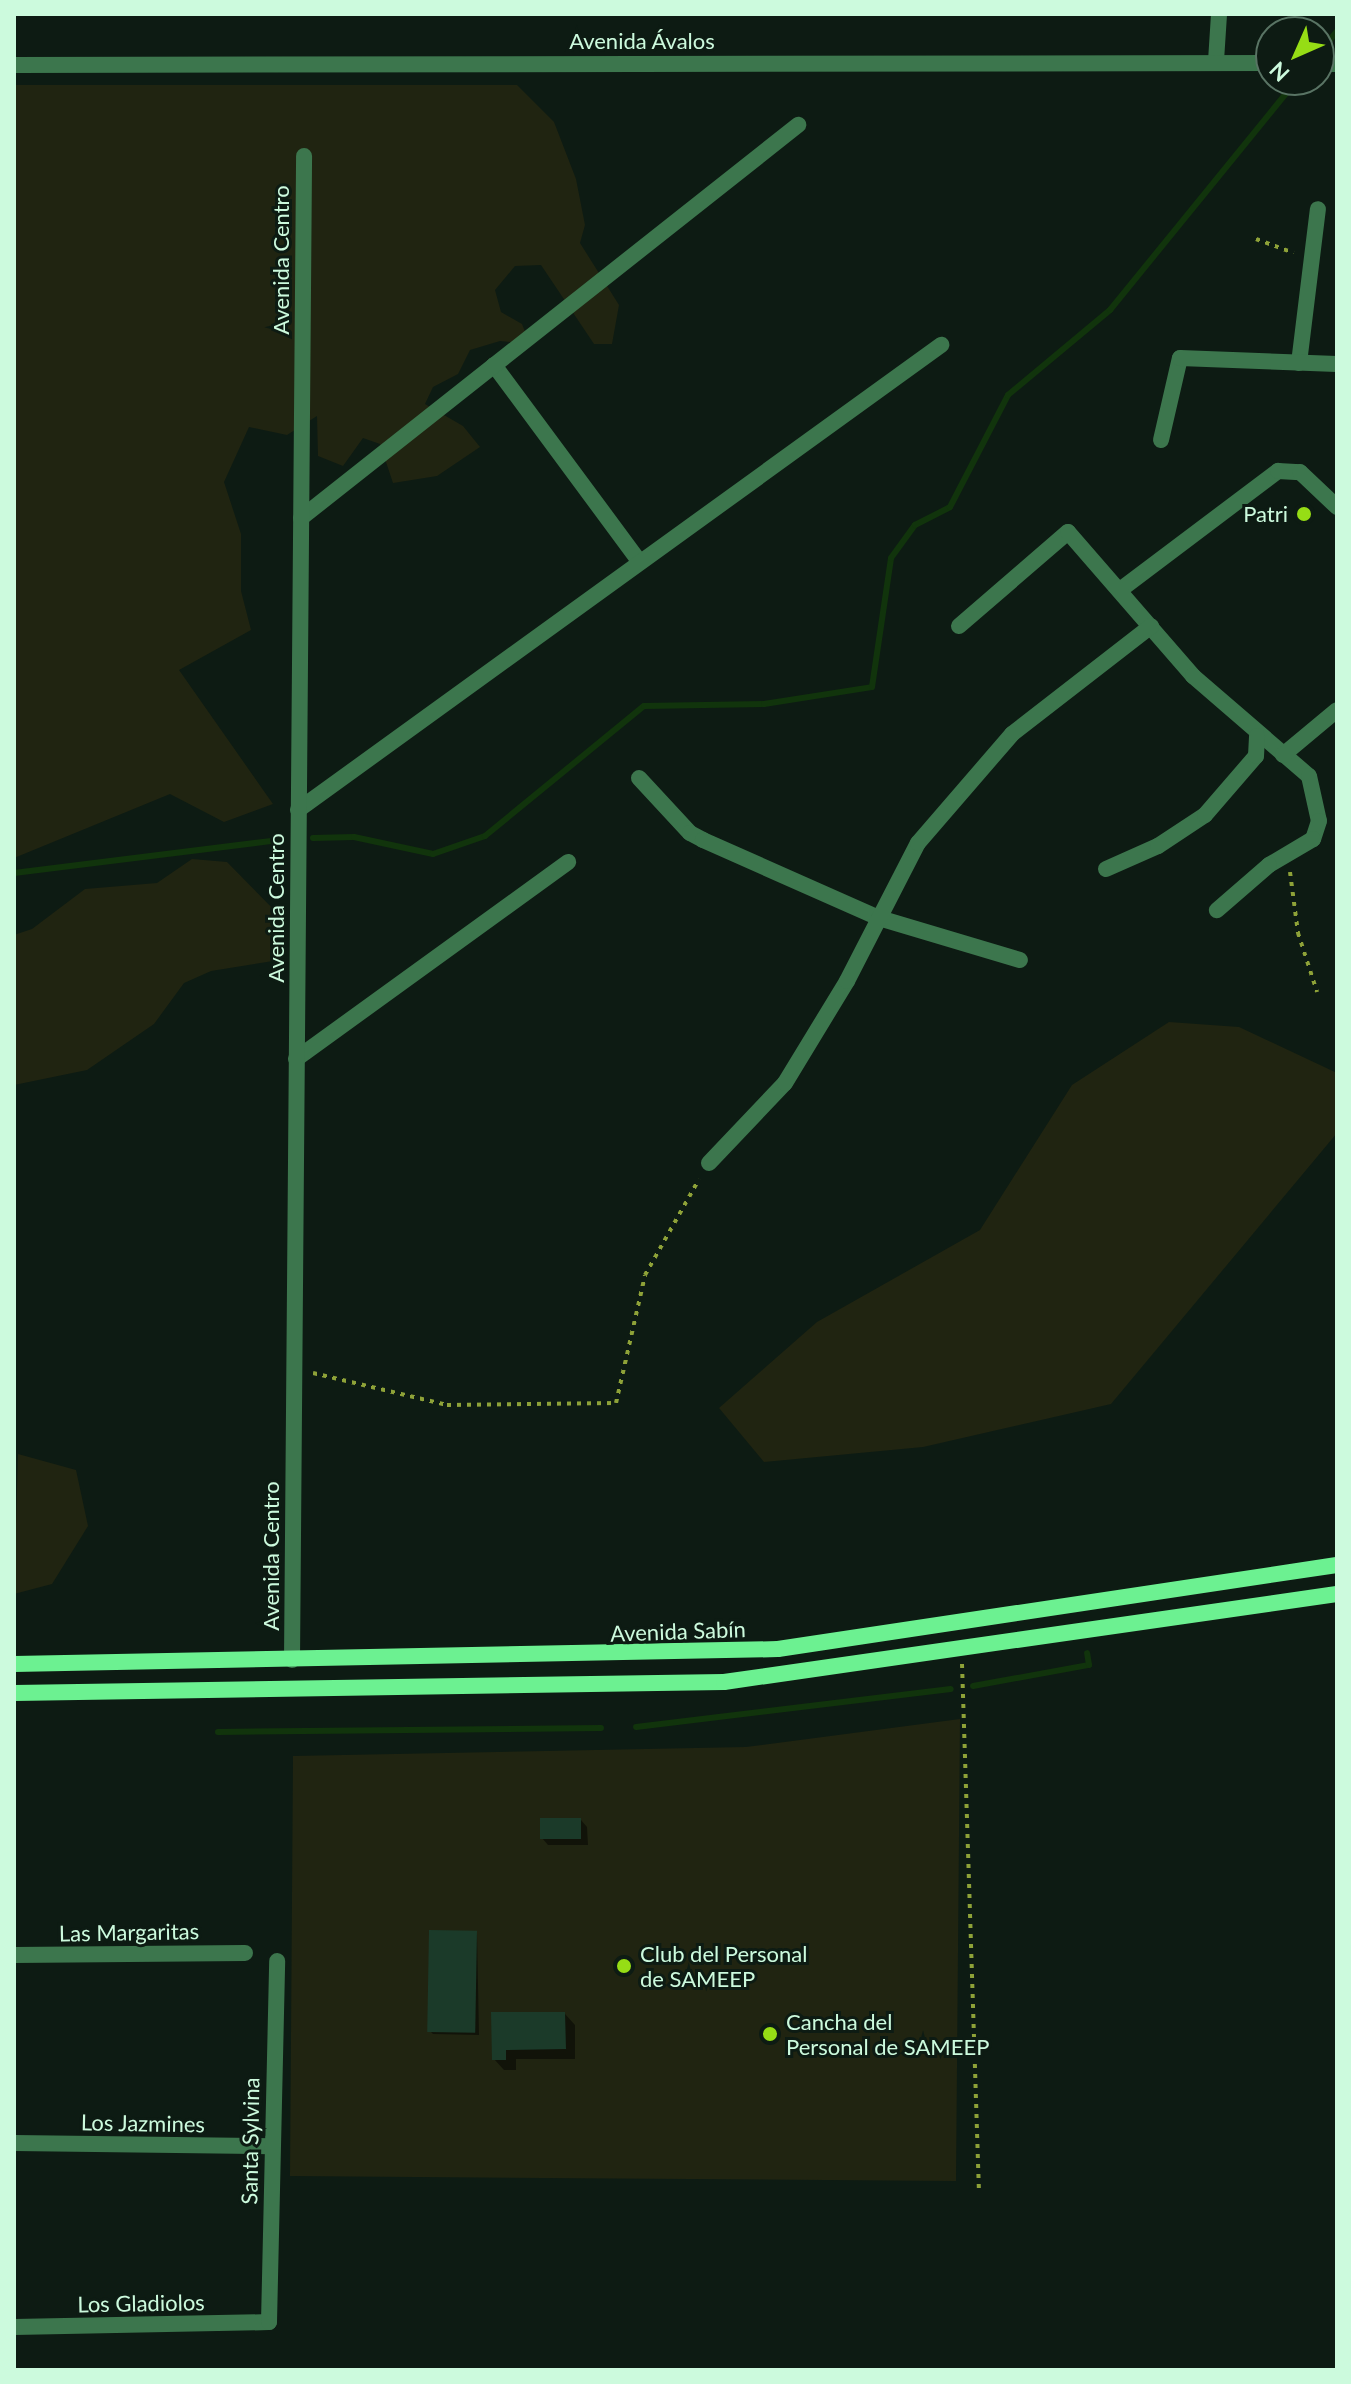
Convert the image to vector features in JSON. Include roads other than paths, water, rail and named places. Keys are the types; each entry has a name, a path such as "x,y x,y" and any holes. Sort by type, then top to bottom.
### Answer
{"main road":[{"name":"Avenida Sabín","path":"14,1664 778,1649 1337,1565"},
{"path":"14,1693 724,1682 1337,1594"}],"street":[{"path":"1216,61 1219,14"},
{"name":"Avenida Ávalos","path":"14,65 1255,62"},
{"path":"301,518 798,125"},
{"name":"Avenida Centro","path":"292,1660 304,156"},
{"path":"1299,363 1318,209"},
{"path":"298,810 941,345"},
{"path":"1161,440 1180,358 1337,364"},
{"path":"494,365 639,561"},
{"path":"1120,590 1278,471 1300,472 1337,507"},
{"path":"959,626 1068,532 1193,676 1257,736 1309,776 1319,821 1313,839 1288,853 1217,910"},
{"path":"709,1163 785,1083 918,843 1012,734 1151,626"},
{"path":"1283,755 1337,710"},
{"path":"1106,869 1158,846 1205,815 1256,756 1257,736"},
{"path":"639,778 690,833 879,918 1020,960"},
{"path":"296,1059 568,862"},
{"name":"Las Margaritas","path":"14,1955 245,1953"},
{"name":"Santa Sylvina","path":"269,2322 277,1961"},
{"name":"Los Jazmines","path":"14,2143 272,2146"},
{"name":"Los Gladiolos","path":"14,2327 269,2322"}],"waterway":[{"path":"313,838 354,837 433,854 485,836 644,706 764,704 872,687 891,558 915,525 950,507 1008,395 1110,310 1284,96"},
{"path":"14,873 278,840"},
{"path":"973,1686 1089,1665 1087,1653"},
{"path":"636,1727 951,1689"},
{"path":"218,1732 601,1728"}],"place":[{"name":"Patri","path":"1304,514"},
{"name":"Club del Personal de SAMEEP","path":"624,1966"},
{"name":"Cancha del Personal de SAMEEP","path":"770,2034"}]}
